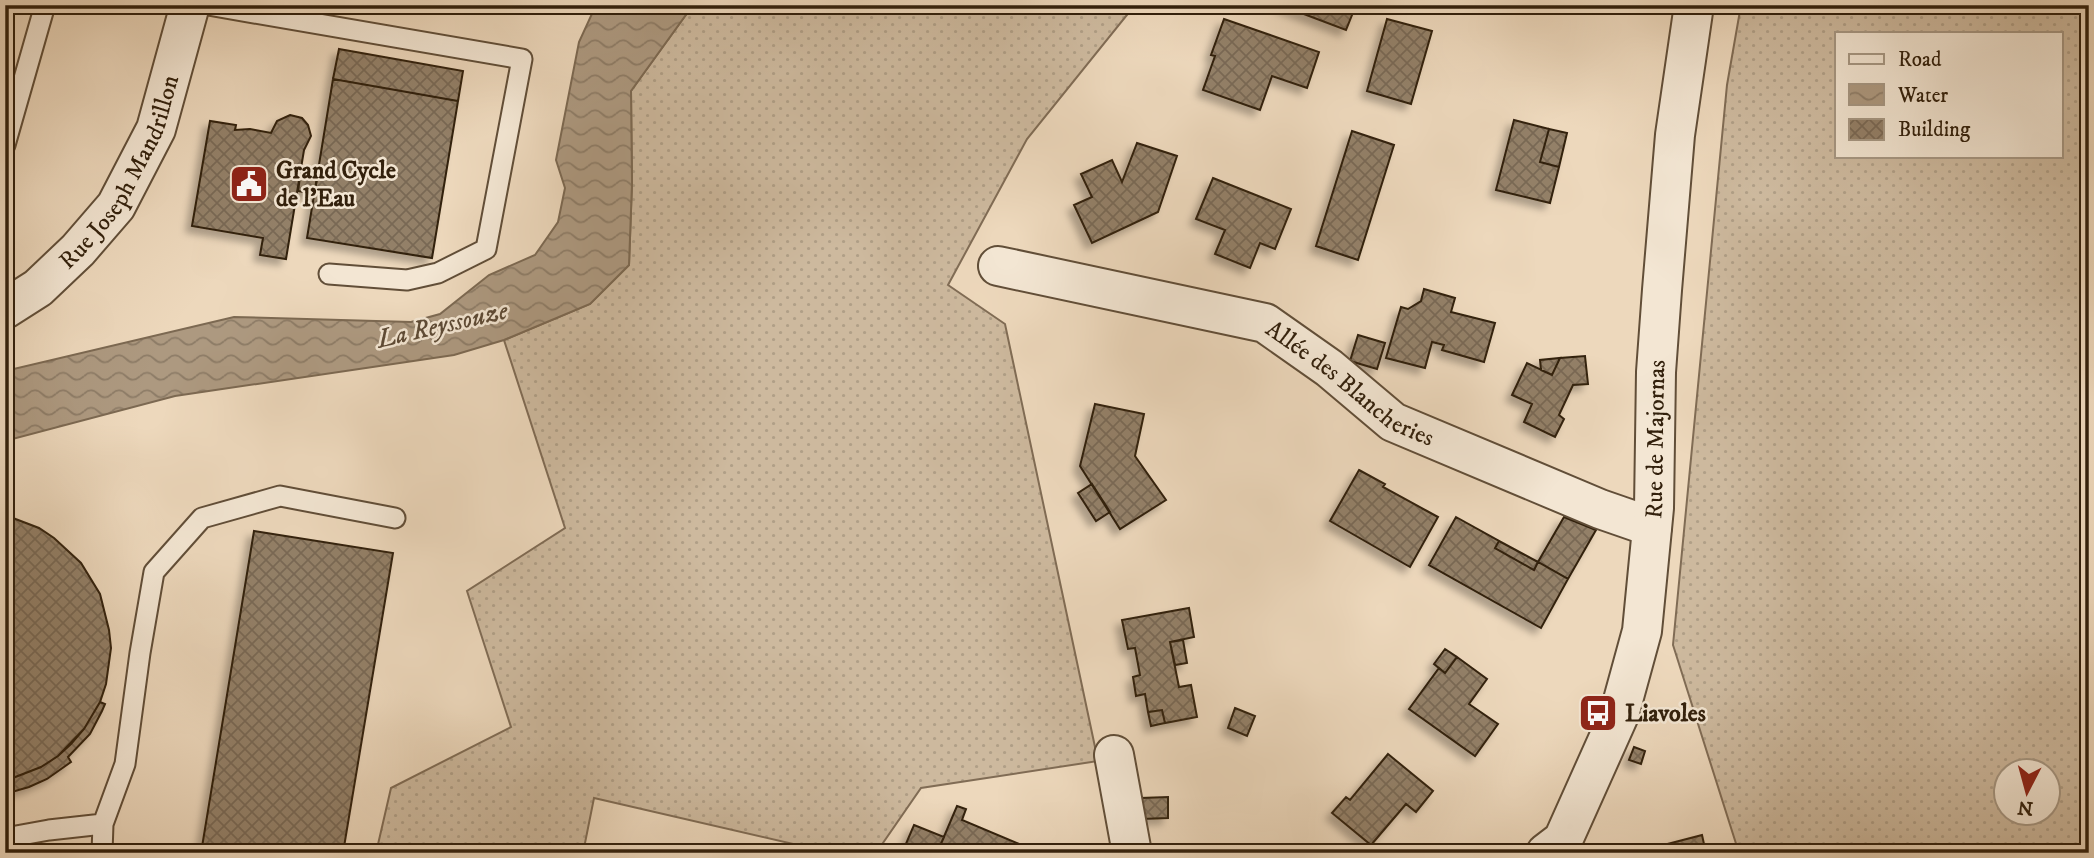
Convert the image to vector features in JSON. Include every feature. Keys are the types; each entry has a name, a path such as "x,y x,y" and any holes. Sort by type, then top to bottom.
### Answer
{"street":[{"name":"Rue Joseph Mandrillon","path":"5,309 38,288 78,250 116,206 156,129 190,5"},
{"name":"Rue de Majornas","path":"1562,849 1619,715 1642,631 1652,527 1656,372 1662,290 1675,135 1694,5"},
{"name":"Allée des Blancheries","path":"998,266 1265,323 1329,368 1393,422 1600,509 1652,527"},
{"path":"1114,755 1132,853"}],"lane":[{"path":"5,145 45,5"},
{"path":"208,5 522,59 486,249 438,273 407,280 329,274"},
{"path":"102,853 103,824 125,764 154,572 202,518 280,496 395,518"},
{"path":"5,838 103,824"}],"shaded area":[{"path":"693,5 1135,5 1027,139 948,285 1005,324 1098,761 921,788 876,853 832,853 594,798 583,853 376,853 391,788 511,727 467,591 565,528 504,340 590,304 629,265 631,91"},
{"path":"1741,5 2089,5 2089,853 1739,853 1673,645 1727,85"}],"water":[{"name":"La Reyssouze","path":"596,5 693,5 631,91 629,265 590,304 504,340 454,355 175,396 5,441 5,371 234,317 411,322 440,314 489,275 535,255 558,222 565,188 556,160 579,42"}],"building":[{"path":"1280,5 1356,5 1346,30"},
{"path":"1224,19 1319,52 1307,88 1272,76 1260,110 1203,90 1215,56 1211,55"},
{"path":"1387,19 1432,31 1411,104 1367,91"},
{"path":"339,49 463,71 458,101 333,79"},
{"path":"333,79 458,101 432,258 307,238"},
{"name":"Grand Cycle de l'Eau","path":"290,115 302,118 308,125 311,136 304,150 286,259 260,255 263,238 192,226 210,121 236,125 235,130 250,129 271,133 277,121"},
{"path":"1514,120 1549,129 1540,162 1559,167 1550,203 1496,190"},
{"path":"1549,129 1567,133 1559,167 1540,162"},
{"path":"1352,131 1394,145 1358,260 1316,246"},
{"path":"1137,143 1177,156 1158,212 1092,243 1074,205 1092,197 1081,174 1112,160 1122,182"},
{"path":"300,177 317,180 314,194 298,191"},
{"path":"1213,178 1291,209 1275,249 1260,243 1250,268 1215,254 1225,230 1196,219"},
{"path":"1424,289 1455,298 1451,312 1495,323 1484,362 1442,350 1444,345 1432,342 1425,368 1386,358 1401,307 1408,309 1421,301"},
{"path":"1358,335 1385,343 1377,369 1350,361"},
{"path":"1585,356 1588,384 1573,385 1559,415 1564,419 1555,437 1524,422 1532,404 1512,395 1527,363 1552,375 1560,358"},
{"path":"1560,358 1552,375 1541,370 1540,360"},
{"path":"1095,404 1144,414 1135,456 1166,500 1120,529 1080,466"},
{"path":"1359,470 1385,484 1383,487 1438,517 1410,567 1330,521"},
{"path":"1092,484 1110,512 1096,521 1078,493"},
{"path":"5,515 39,528 81,563 100,594 111,648 106,684 100,702 84,729 58,756 41,767 5,781"},
{"path":"1456,517 1499,541 1495,548 1534,570 1538,562 1568,579 1541,628 1429,565"},
{"path":"1564,517 1596,530 1568,579 1538,562"},
{"path":"254,531 393,553 343,853 201,853"},
{"path":"1499,541 1538,562 1534,570 1495,548"},
{"path":"1189,608 1194,637 1170,642 1179,687 1191,685 1197,717 1165,723 1162,710 1148,712 1145,694 1136,696 1133,677 1140,675 1135,648 1128,649 1122,620"},
{"path":"1183,640 1187,663 1175,665 1170,642"},
{"path":"1445,649 1457,657 1445,673 1434,664"},
{"path":"1457,657 1487,679 1469,704 1498,724 1475,756 1409,709 1439,668 1445,673"},
{"path":"100,702 105,704 102,711 90,734 68,757 71,762 47,779 5,794 5,781 41,767 71,744 84,729"},
{"path":"1235,708 1255,716 1247,736 1228,728"},
{"path":"1162,710 1165,723 1151,726 1148,712"},
{"path":"1634,747 1645,751 1641,764 1629,760"},
{"path":"1388,754 1433,791 1416,812 1406,804 1371,845 1332,813 1346,797 1350,800"},
{"path":"1168,797 1168,818 1142,819 1141,798"},
{"path":"957,806 966,809 962,820 1024,846 1021,853 937,853"},
{"path":"914,825 944,837 937,853 902,853"},
{"path":"1702,835 1706,853 1653,853 1652,848"}],"place":[{"name":"Grand Cycle de l'Eau","path":"249,184"},
{"name":"Liavoles","path":"1598,713"}]}
